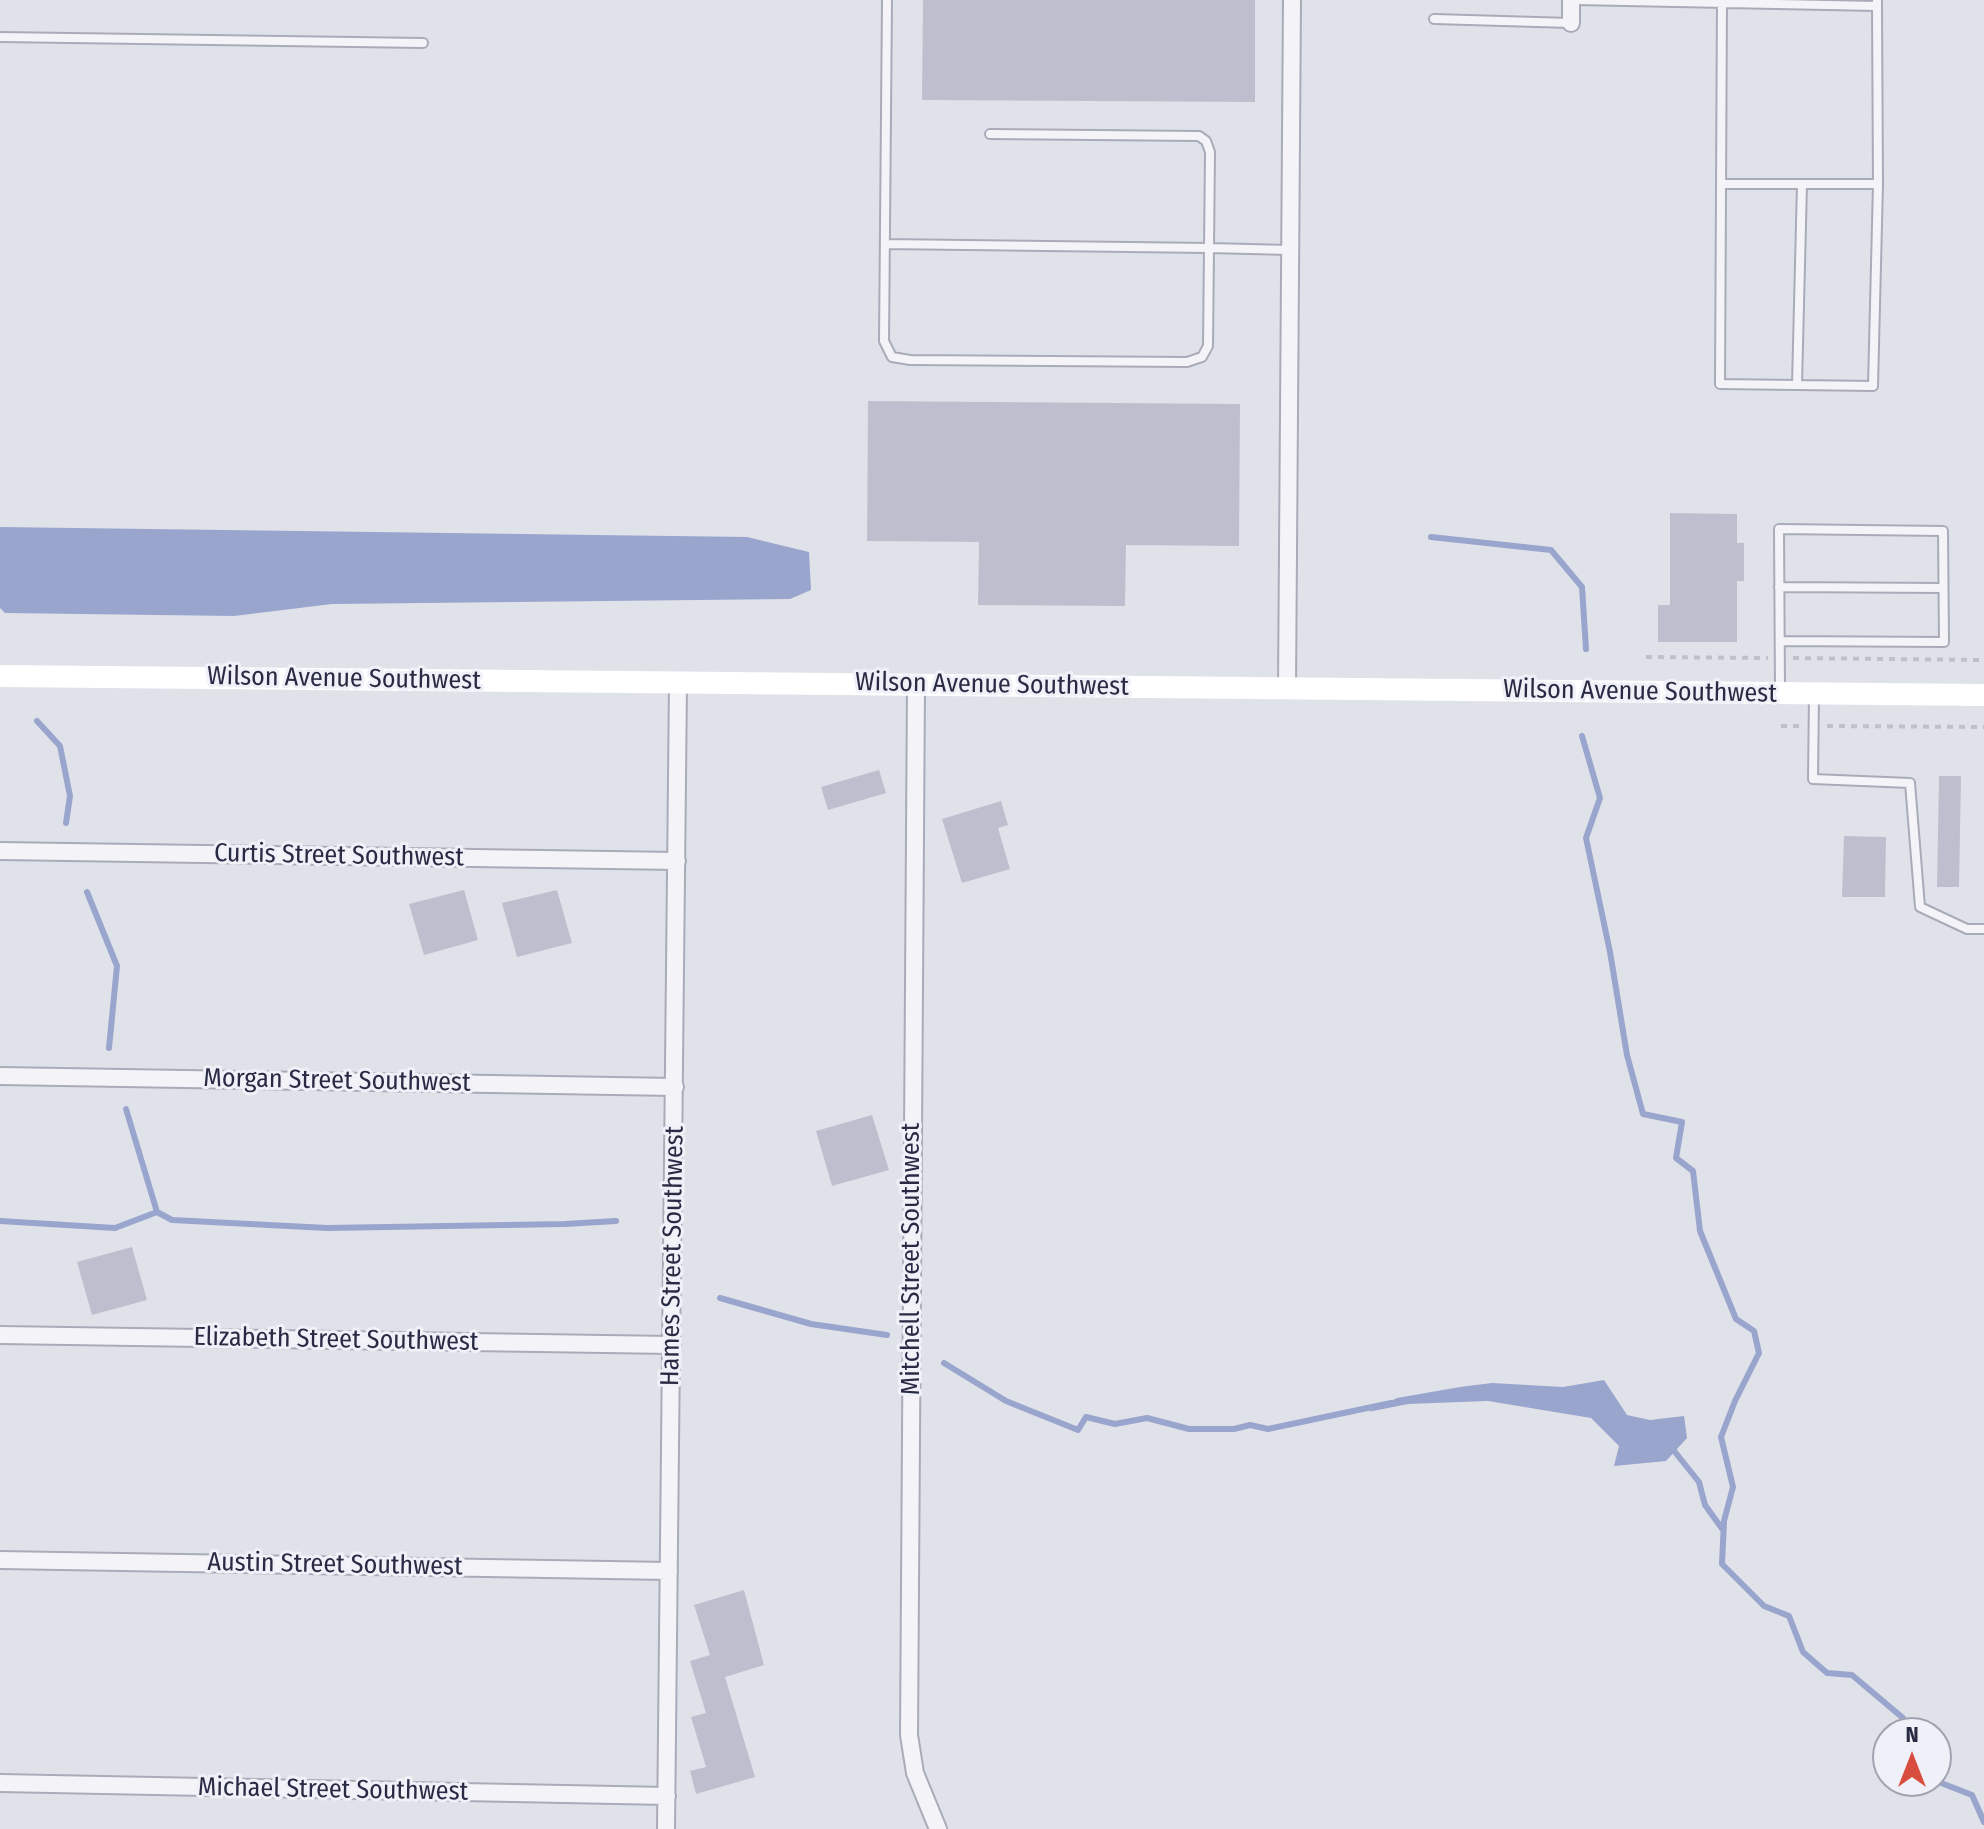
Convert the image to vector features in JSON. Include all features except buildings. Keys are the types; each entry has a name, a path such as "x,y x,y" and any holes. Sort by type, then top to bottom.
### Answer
{"street":[{"path":"1287,688 1292,0"},
{"path":"1571,23 1573,0"},
{"name":"Wilson Avenue Southwest","path":"0,676 1984,695"},
{"name":"Hames Street Southwest","path":"666,1829 678,683"},
{"name":"Mitchell Street Southwest","path":"916,685 909,1735 915,1773 938,1829"},
{"name":"Curtis Street Southwest","path":"0,851 677,861"},
{"name":"Morgan Street Southwest","path":"0,1076 675,1087"},
{"name":"Elizabeth Street Southwest","path":"0,1335 672,1345"},
{"name":"Austin Street Southwest","path":"0,1560 669,1571"},
{"name":"Michael Street Southwest","path":"0,1783 667,1796"}],"lane":[{"path":"887,0 884,341 892,357 910,360 1187,362 1202,357 1208,346 1210,152 1206,141 1199,136 990,134"},
{"path":"1573,0 1877,3 1878,184 1873,386 1720,384 1722,2"},
{"path":"1434,19 1571,23"},
{"path":"0,37 423,43"},
{"path":"1721,184 1878,184"},
{"path":"1797,385 1802,184"},
{"path":"885,244 1290,250"},
{"path":"1780,641 1944,642 1943,531 1779,529 1780,693"},
{"path":"1779,587 1942,588"},
{"path":"1814,694 1813,779 1910,783 1920,907 1967,929 1984,929"}],"path":[{"path":"1646,657 1984,660"},
{"path":"1781,726 1984,727"}],"water":[{"path":"0,527 747,537 809,552 811,590 790,599 332,604 234,616 5,613 0,608"},
{"path":"1604,1380 1627,1415 1650,1420 1684,1416 1687,1438 1666,1461 1614,1466 1619,1446 1591,1418 1488,1401 1408,1404 1368,1412 1397,1398 1460,1387 1492,1383 1563,1387"}],"waterway":[{"path":"1431,537 1551,550 1582,587 1586,649"},
{"path":"37,721 60,746 70,796 66,823"},
{"path":"1582,736 1600,798 1586,838 1610,952 1627,1055 1643,1114 1682,1122 1676,1158 1693,1171 1700,1231 1736,1319 1754,1331 1759,1353 1721,1437 1733,1487 1724,1521 1722,1564 1764,1606 1789,1616 1803,1652 1827,1673 1852,1675 1902,1717"},
{"path":"87,892 117,966 109,1048"},
{"path":"126,1109 157,1212 172,1220 327,1228 616,1221"},
{"path":"0,1221 115,1228 157,1212"},
{"path":"720,1298 811,1324 887,1335"},
{"path":"944,1363 1006,1401 1078,1430 1086,1417 1115,1424 1147,1418 1189,1429 1234,1429 1250,1425 1268,1429 1391,1403"},
{"path":"1671,1447 1699,1482 1705,1505 1723,1530"},
{"path":"1952,1787 1972,1795 1984,1822"}]}
